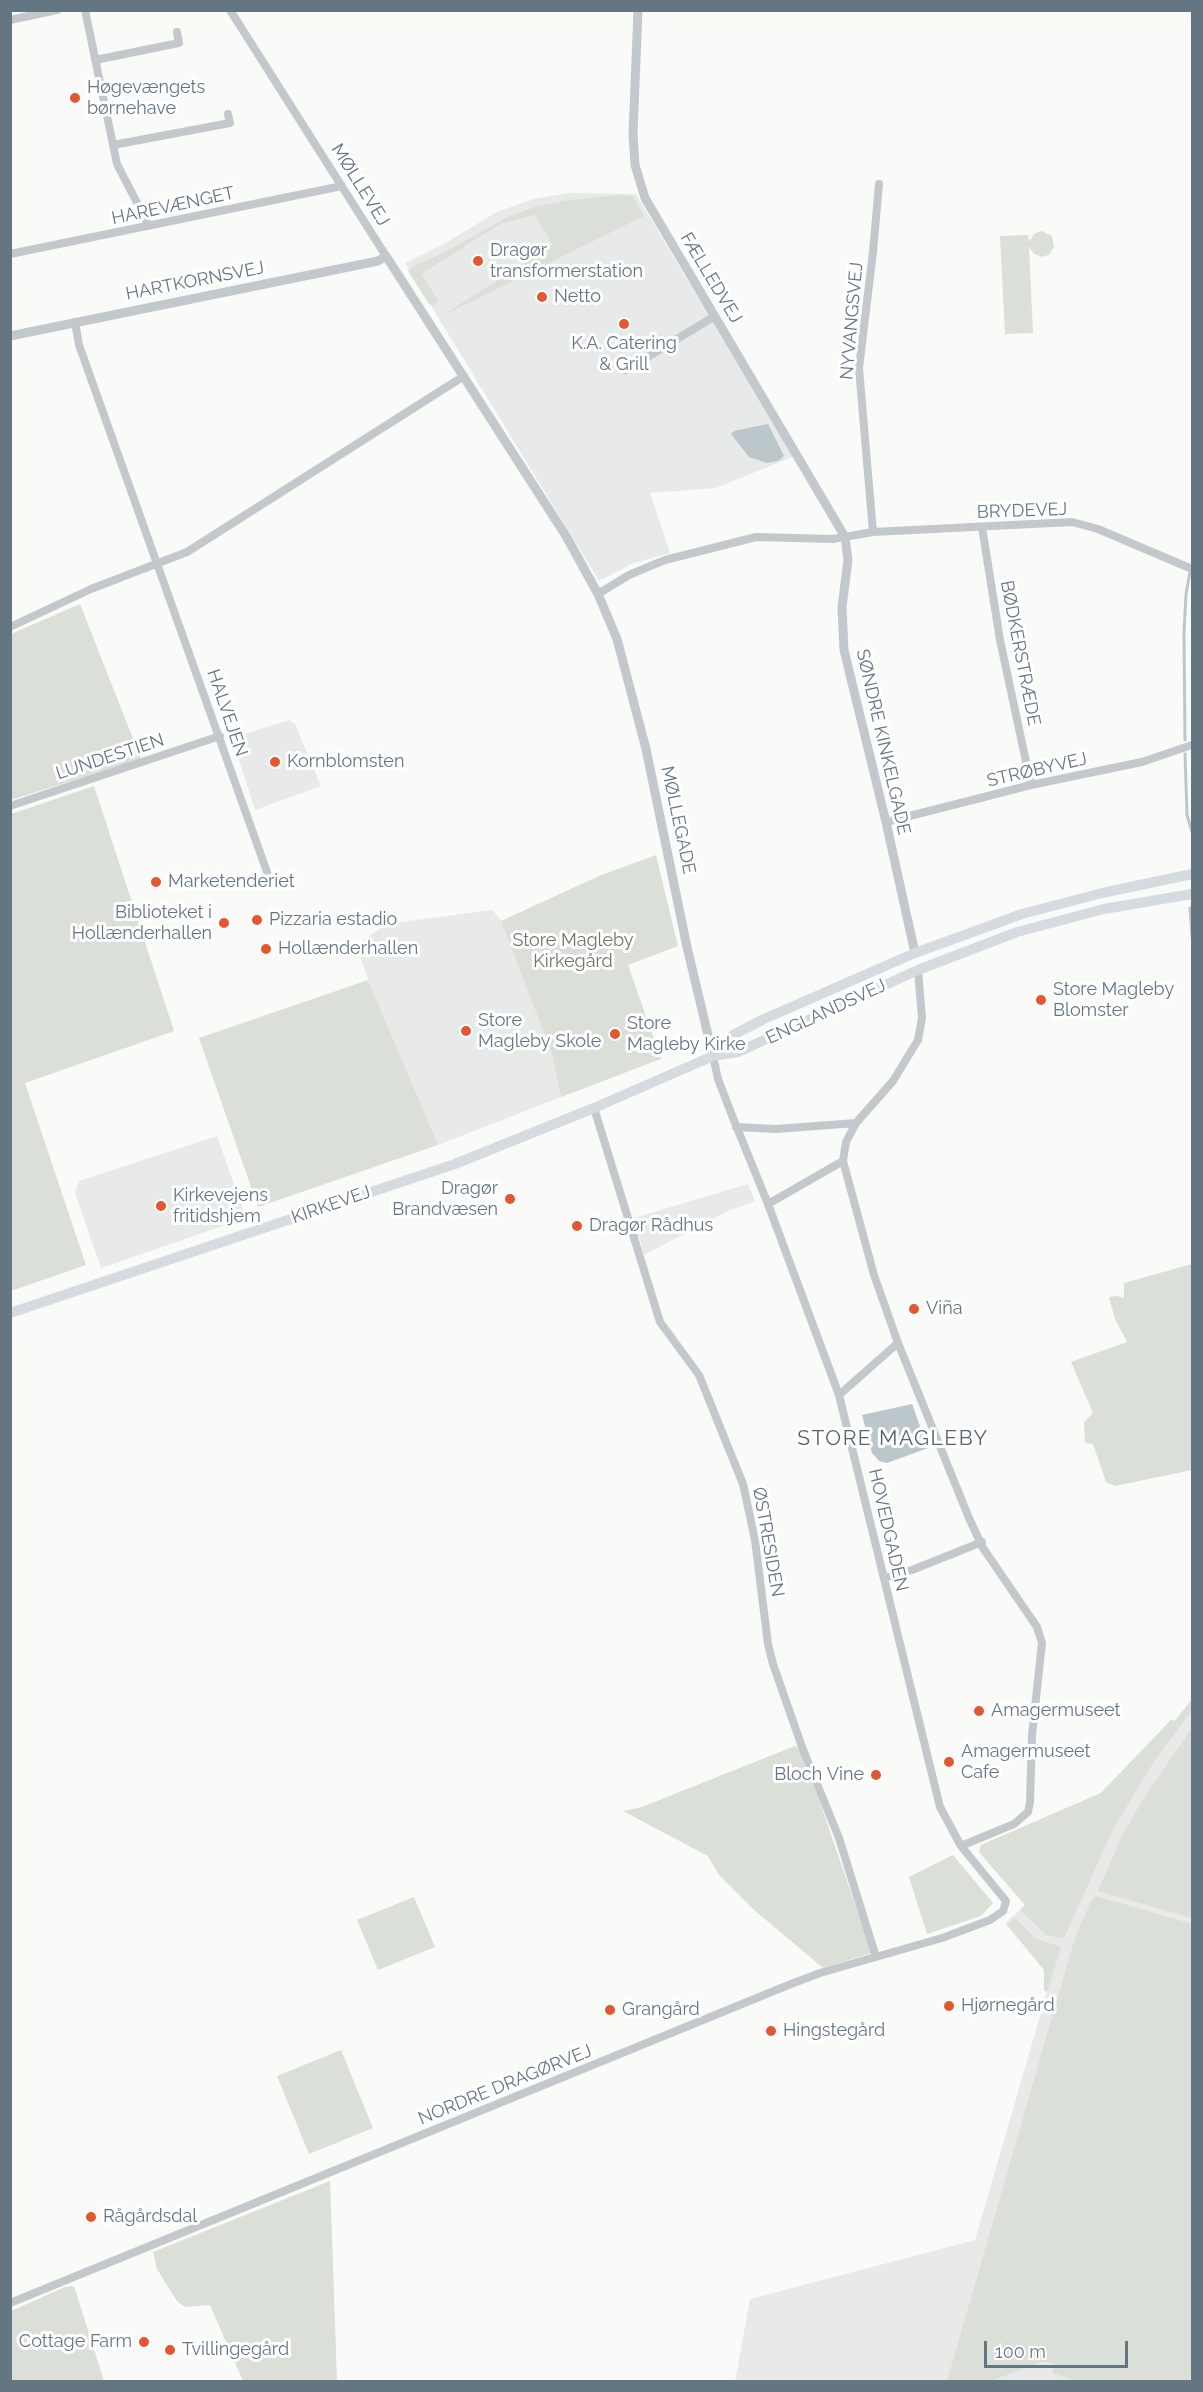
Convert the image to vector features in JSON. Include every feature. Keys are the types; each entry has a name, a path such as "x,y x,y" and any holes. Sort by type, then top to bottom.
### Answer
{"main road":[{"name":"ENGLANDSVEJ","path":"713,1056 733,1035 764,1019 915,954 1022,914 1102,893 1192,874"},
{"name":"ENGLANDSVEJ","path":"713,1056 738,1052 918,970 1043,924 1104,909 1192,894"},
{"name":"KIRKEVEJ","path":"10,1313 455,1164 594,1108 713,1056"}],"street":[{"path":"10,20 30,13 57,10"},
{"path":"85,10 117,164 149,226"},
{"name":"MØLLEVEJ","path":"230,10 566,536 598,594"},
{"name":"FÆLLEDVEJ","path":"638,10 633,134 635,165 645,198 845,537"},
{"path":"96,60 179,43 177,32"},
{"path":"113,145 230,123 228,114"},
{"name":"NYVANGSVEJ","path":"873,532 860,368 879,184"},
{"name":"HAREVÆNGET","path":"10,254 342,186"},
{"name":"HARTKORNSVEJ","path":"10,336 378,261 386,256"},
{"path":"626,370 715,316"},
{"name":"HALVEJEN","path":"75,322 79,345 267,872"},
{"path":"10,627 91,590 187,552 464,376"},
{"name":"BRYDEVEJ","path":"598,594 628,575 736,541 766,537 833,539 873,532 1072,522 1098,529 1192,569"},
{"name":"BØDKERSTRÆDE","path":"982,527 1000,640 1031,785"},
{"name":"SØNDRE KINKELGADE","path":"845,537 848,560 842,608 844,650 915,954"},
{"name":"MØLLEGADE","path":"598,594 617,639 633,695 689,957 713,1056"},
{"name":"LUNDESTIEN","path":"10,806 220,736"},
{"name":"STRØBYVEJ","path":"886,822 1031,785 1142,762 1192,745"},
{"path":"918,970 922,1018 918,1040 893,1081 856,1123 846,1142 843,1161 874,1275 898,1344 969,1518 1037,1627 1042,1643 1032,1735 1028,1812 1014,1824 961,1846"},
{"name":"HOVEDGADEN","path":"713,1056 718,1079 768,1204 838,1395 940,1807 961,1846 1006,1901"},
{"name":"ØSTRESIDEN","path":"594,1108 660,1322 699,1375 743,1484 754,1531 768,1644 773,1664 802,1747 838,1838 876,1957"},
{"path":"736,1127 776,1129 856,1123"},
{"path":"768,1204 843,1161"},
{"path":"838,1395 898,1344"},
{"path":"884,1578 912,1570 982,1542"},
{"name":"NORDRE DRAGØRVEJ","path":"10,2303 791,1983 942,1938 990,1920 1003,1911 1006,1901"}],"shaded area":[{"path":"569,193 636,194 795,456 716,488 650,493 670,553 634,563 599,581 405,263 440,246 497,212 533,199"},
{"path":"768,424 784,456 778,461 767,463 749,457 731,434 734,431"},
{"name":"Kornblomsten","path":"289,720 295,724 321,786 255,810 232,738"},
{"name":"Store Magleby Skole","path":"492,910 502,921 551,1051 561,1097 438,1145 380,1011 356,946 386,924"},
{"name":"Kirkevejens fritidshjem","path":"217,1136 246,1218 101,1268 75,1193 79,1181"},
{"path":"748,1184 755,1201 728,1211 644,1255 634,1218"},
{"path":"912,1404 928,1448 887,1463 879,1461 872,1453 862,1415"},
{"path":"1192,1699 1192,2381 735,2382 750,2299 975,2240 1047,1992 1044,1990 1045,1970 1005,1923 1025,1905 979,1852 981,1845 1101,1793 1171,1720 1175,1721"}],"green space":[{"path":"617,195 633,196 644,216 440,317 553,245 534,215 500,224 421,274 439,302 433,305 429,304 408,271 413,266 441,254 510,216 535,207 564,201"},
{"path":"1041,231 1052,236 1054,247 1050,254 1043,257 1034,254 1029,247 1033,333 1005,334 1000,236 1028,235 1029,242 1034,234"},
{"path":"80,604 141,759 11,800 11,634"},
{"path":"94,786 174,1031 25,1083 86,1265 11,1291 11,814"},
{"name":"Store Magleby Kirkegård","path":"656,855 678,946 628,965 661,1059 561,1097 551,1051 501,921 599,876"},
{"path":"368,980 438,1145 258,1207 199,1038"},
{"path":"1192,1264 1192,1470 1115,1486 1106,1482 1093,1444 1085,1443 1084,1422 1093,1413 1071,1362 1127,1342 1115,1319 1109,1297 1124,1298 1124,1283"},
{"path":"1192,1699 1192,1710 1153,1763 1113,1829 1064,1938 1046,1935 1020,1910 1025,1905 979,1852 981,1845 1101,1793 1171,1720 1175,1721"},
{"path":"1192,1728 1192,1918 1098,1891 1121,1838 1142,1801"},
{"path":"795,1746 799,1749 819,1800 872,1953 823,1968 752,1908 719,1875 708,1856 623,1811 642,1807"},
{"path":"953,1855 993,1903 981,1916 927,1934 909,1877"},
{"path":"1096,1896 1192,1924 1192,2381 1077,2381 1052,2373 1054,2364 1044,2361 990,2381 947,2381 1075,1938 1092,1899"},
{"path":"414,1897 435,1947 378,1970 357,1920"},
{"path":"1015,1918 1036,1939 1061,1947 1047,1992 1044,1990 1044,1970 1007,1925"},
{"path":"341,2050 373,2128 309,2154 277,2076"},
{"path":"330,2181 337,2381 243,2381 210,2305 185,2307 177,2301 157,2269 153,2252"},
{"path":"74,2286 104,2381 11,2381 11,2311 65,2287"}],"waterway":[{"path":"1185,740 1184,633 1186,594 1190,572"},
{"path":"1185,754 1187,815 1192,832"},
{"path":"1190,908 1192,937"}],"place":[{"name":"Høgevængets børnehave","path":"75,98"},
{"name":"Dragør transformerstation","path":"478,261"},
{"name":"Netto","path":"542,297"},
{"name":"K.A. Catering & Grill","path":"624,324"},
{"name":"Kornblomsten","path":"275,762"},
{"name":"Marketenderiet","path":"156,882"},
{"name":"Pizzaria estadio","path":"257,920"},
{"name":"Biblioteket i Hollænderhallen","path":"224,923"},
{"name":"Hollænderhallen","path":"266,949"},
{"name":"Store Magleby Blomster","path":"1041,1000"},
{"name":"Store Magleby Skole","path":"466,1031"},
{"name":"Store Magleby Kirke","path":"615,1034"},
{"name":"Dragør Brandvæsen","path":"510,1199"},
{"name":"Kirkevejens fritidshjem","path":"161,1206"},
{"name":"Dragør Rådhus","path":"577,1226"},
{"name":"Viña","path":"914,1309"},
{"name":"Amagermuseet","path":"979,1711"},
{"name":"Amagermuseet Cafe","path":"949,1762"},
{"name":"Bloch Vine","path":"876,1775"},
{"name":"Hjørnegård","path":"949,2006"},
{"name":"Grangård","path":"610,2010"},
{"name":"Hingstegård","path":"771,2031"},
{"name":"Rågårdsdal","path":"91,2217"},
{"name":"Cottage Farm","path":"144,2342"},
{"name":"Tvillingegård","path":"170,2350"}],"district":[{"name":"STORE MAGLEBY","path":"893,1439"}]}
